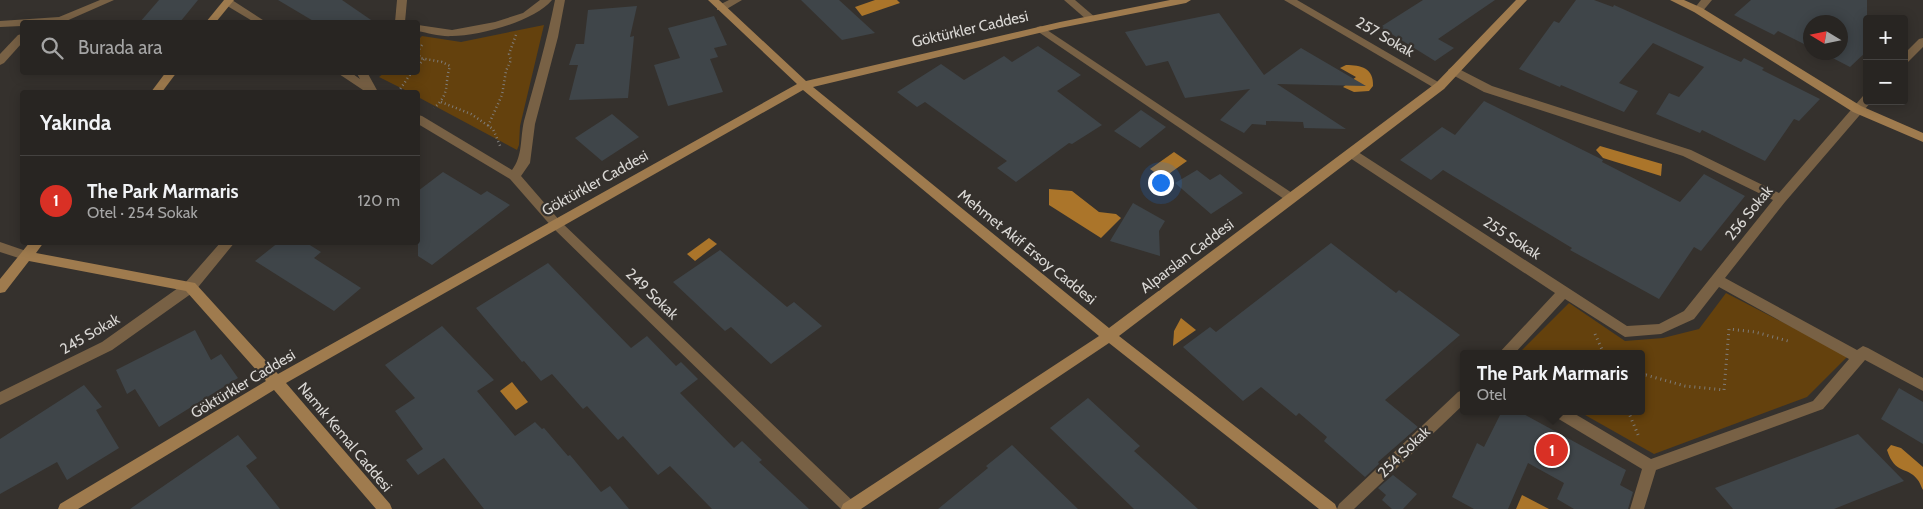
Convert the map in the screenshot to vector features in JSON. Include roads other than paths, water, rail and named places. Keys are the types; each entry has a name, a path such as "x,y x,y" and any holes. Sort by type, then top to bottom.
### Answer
{"street":[{"path":"61,20 92,5 109,0"},
{"path":"400,20 402,0"},
{"path":"420,28 452,33 497,26 527,15 547,0"},
{"path":"514,176 524,163 529,124 553,37 560,0"},
{"path":"717,4 737,0"},
{"path":"1069,0 1091,18"},
{"name":"Göktürkler Caddesi","path":"65,509 276,382 804,85 1041,29 1186,0"},
{"name":"257 Sokak","path":"1289,0 1440,86"},
{"name":"Alparslan Caddesi","path":"850,508 1109,336 1440,86 1453,70 1522,0"},
{"path":"1675,0 1698,10 1857,109 1923,138"},
{"path":"1698,10 1707,0"},
{"path":"213,20 229,1 258,20"},
{"name":"Mehmet Akif Ersoy Caddesi","path":"717,4 804,85 1109,336 1330,509"},
{"path":"0,24 20,23"},
{"path":"1041,29 1291,198"},
{"path":"0,61 20,39"},
{"path":"1908,56 1923,41"},
{"path":"1453,70 1488,89 1687,153 1781,199"},
{"path":"158,90 170,75"},
{"path":"346,75 370,90"},
{"path":"363,75 372,90"},
{"name":"256 Sokak","path":"1662,329 1689,315 1781,199 1863,103"},
{"name":"249 Sokak","path":"420,121 514,176 556,224 850,508"},
{"name":"255 Sokak","path":"1351,153 1625,332 1662,329"},
{"path":"0,288 36,245"},
{"name":"245 Sokak","path":"0,399 107,346 190,287 226,245"},
{"path":"0,247 28,256 190,287"},
{"path":"1716,280 1859,358"},
{"name":"Namık Kemal Caddesi","path":"190,287 276,382 385,509"},
{"path":"1510,350 1564,291"},
{"path":"1650,466 1818,405 1863,352 1923,385"},
{"name":"254 Sokak","path":"1344,509 1460,399"},
{"path":"1564,415 1650,466"},
{"path":"1637,509 1650,466"}],"place":[{"name":"The Park Marmaris","path":"1552,450"}]}
